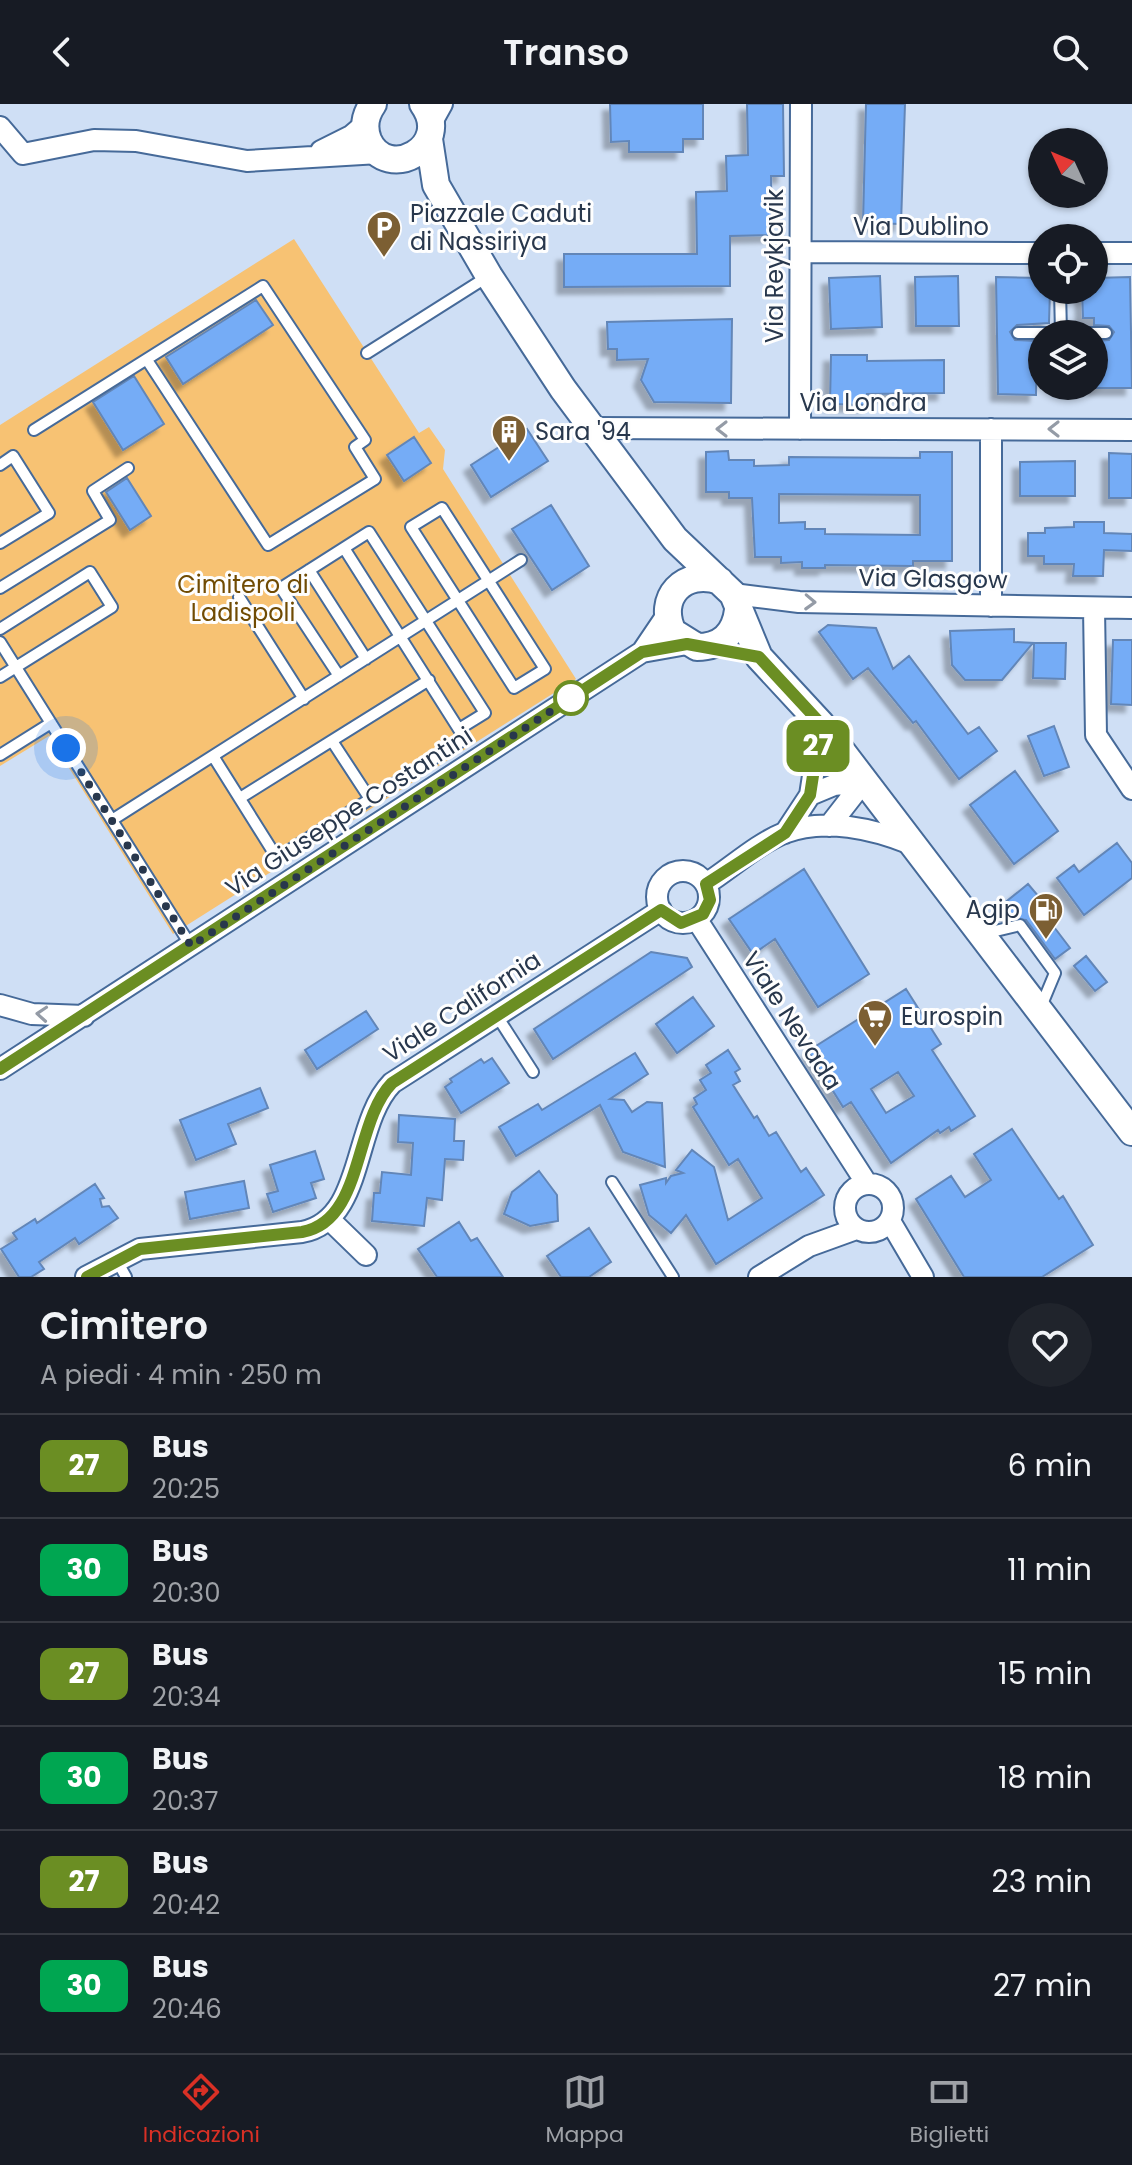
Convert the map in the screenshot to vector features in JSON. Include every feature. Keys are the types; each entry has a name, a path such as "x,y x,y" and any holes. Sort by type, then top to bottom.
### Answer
{"street":[{"name":"Via Reykjavik","path":"800,429 801,104"},
{"path":"368,111 371,145 436,185"},
{"path":"298,160 335,146 368,111"},
{"path":"0,127 23,154 94,140 136,141 247,161 298,160 360,152 391,156 419,152 432,117"},
{"path":"432,117 436,185 489,276 563,389 675,539 730,595 759,657 821,724 1132,1132"},
{"name":"Via Dublino","path":"801,252 1028,253"},
{"path":"1108,253 1132,253"},
{"name":"Via Londra","path":"594,428 1132,430"},
{"path":"991,429 991,606"},
{"path":"675,539 676,588 667,605 673,632 697,646 759,657"},
{"path":"642,652 697,646 726,638 737,621 730,595 696,577 676,588"},
{"name":"Via Glasgow","path":"730,595 799,602 1132,608"},
{"path":"1094,608 1096,735 1132,789"},
{"path":"642,652 667,615"},
{"name":"Via Giuseppe Costantini","path":"0,1069 642,652"},
{"path":"785,833 810,795 821,724"},
{"path":"810,795 834,785 864,781"},
{"path":"829,826 864,781"},
{"path":"706,884 785,833 829,826 881,832 911,844"},
{"path":"686,871 706,884 710,900 697,920 681,923 661,910 657,894 670,874 686,871"},
{"name":"Viale California","path":"330,1220 341,1205 384,1092 401,1076 661,910"},
{"name":"Viale Nevada","path":"697,920 844,1150 854,1195"},
{"path":"0,1005 32,1014 84,1016"},
{"path":"809,1246 854,1195 878,1186 891,1197 890,1221 923,1277"},
{"path":"854,1195 849,1223 856,1229"},
{"path":"86,1277 121,1268 155,1246 309,1231 330,1220 366,1255"},
{"path":"759,1277 809,1246 856,1229 879,1231 890,1221"}],"lane":[{"path":"367,353 489,276"},
{"path":"34,430 263,286 365,440 355,447 375,479 268,545 147,360"},
{"path":"1018,333 1028,333"},
{"path":"0,465 13,456 49,513 0,543"},
{"path":"0,588 110,520 93,491 128,468"},
{"path":"442,508 489,581 545,669 514,688 411,527 442,508"},
{"path":"339,676 281,588 369,532 485,713 459,729"},
{"path":"213,756 277,858 465,739 344,548"},
{"path":"112,820 521,560"},
{"path":"309,570 366,659"},
{"path":"0,629 90,572 112,607 0,677"},
{"path":"239,597 304,699"},
{"path":"0,642 191,946"},
{"path":"240,798 429,680"},
{"path":"0,755 51,723"},
{"path":"332,741 370,799"},
{"path":"981,935 1020,925 1055,973 1040,1011"},
{"path":"497,1016 533,1072"},
{"path":"612,1182 673,1277"}],"green space":[{"name":"Cimitero di Ladispoli","path":"294,239 419,433 429,427 445,450 443,469 576,679 173,934 49,736 0,766 0,425"}],"building":[{"path":"610,104 703,104 703,139 683,139 683,152 629,152 629,141 611,142"},
{"path":"747,104 783,104 784,176 771,176 772,235 730,236 730,286 564,287 564,254 697,254 696,192 727,191 726,156 748,155"},
{"path":"866,104 905,104 901,224 863,223"},
{"path":"880,276 882,327 831,329 829,278"},
{"path":"958,276 959,326 916,326 915,277"},
{"path":"996,277 1028,278 1028,304 1050,304 1049,320 1028,320 1028,324 1017,325 1010,332 1015,340 1028,341 1028,395 998,394"},
{"path":"1130,277 1132,388 1108,388 1108,340 1114,332 1108,326 1108,320 1083,318 1082,304 1108,304 1108,278"},
{"path":"256,300 273,325 183,384 166,357"},
{"path":"732,319 731,403 654,402 641,380 648,359 617,360 617,349 608,349 607,322"},
{"path":"831,355 867,355 867,361 944,360 944,393 867,394 867,405 830,404"},
{"path":"134,376 164,424 123,450 93,402"},
{"name":"Sara '94","path":"527,429 548,461 491,497 471,465"},
{"path":"414,437 431,463 404,481 387,455"},
{"path":"728,451 729,460 754,460 754,466 789,465 789,457 920,458 920,452 952,452 952,561 913,561 913,566 825,565 825,568 802,568 802,562 781,563 781,557 755,557 752,498 729,498 729,492 706,492 706,452","holes":["779,494 920,495 920,535 825,534 825,529 805,529 805,522 779,523"]},
{"path":"1109,453 1132,454 1132,498 1109,498"},
{"path":"1075,461 1075,496 1020,496 1020,462"},
{"path":"127,478 151,516 130,530 106,492"},
{"path":"551,505 589,566 552,590 512,529"},
{"path":"1074,522 1104,522 1104,533 1132,534 1132,551 1104,550 1103,576 1073,576 1074,564 1044,564 1044,556 1028,556 1028,533 1045,533 1045,528 1074,527"},
{"path":"828,625 876,628 893,669 909,656 968,734 979,727 997,751 959,779 916,721 913,723 868,668 853,679 819,632"},
{"path":"1014,629 1014,642 1033,643 1002,680 965,680 952,665 950,631"},
{"path":"1113,640 1132,640 1132,705 1111,704"},
{"path":"1034,643 1066,643 1065,679 1033,678"},
{"path":"1054,726 1069,767 1044,776 1028,736"},
{"path":"1015,771 1058,831 1014,864 970,805"},
{"path":"1117,843 1132,863 1132,878 1084,915 1057,878 1074,865 1079,872"},
{"path":"804,869 869,974 818,1007 775,939 753,954 729,919"},
{"path":"1028,884 1040,898 1035,902 1070,948 1055,959 1026,920 1013,919 1002,905"},
{"path":"651,952 687,958 692,967 553,1059 534,1029"},
{"path":"1086,956 1107,982 1095,991 1074,966"},
{"path":"906,989 941,1044 932,1050 975,1116 951,1131 949,1127 940,1133 938,1130 891,1163 851,1102 843,1107 808,1051","holes":["898,1072 914,1096 886,1113 871,1089"]},
{"path":"693,997 714,1026 677,1053 656,1024"},
{"path":"366,1011 378,1029 317,1069 305,1050"},
{"path":"728,1050 740,1069 735,1072 740,1081 733,1085 754,1118 757,1116 769,1136 776,1132 801,1172 806,1168 824,1195 716,1264 686,1215 671,1233 649,1215 640,1185 666,1178 666,1183 671,1176 683,1173 676,1170 692,1150 714,1167 728,1220 762,1198 738,1159 729,1165 693,1107 697,1104 694,1098 706,1090 700,1080 711,1073 706,1065"},
{"path":"635,1053 648,1074 610,1099 624,1100 632,1112 647,1102 662,1103 665,1167 623,1152 600,1105 516,1156 499,1127 538,1104 542,1110"},
{"path":"492,1058 509,1083 461,1113 445,1087 452,1082 450,1079 481,1059 484,1063"},
{"path":"260,1088 268,1108 228,1124 236,1144 196,1160 180,1120"},
{"path":"399,1115 455,1119 454,1141 464,1141 463,1160 445,1159 442,1200 427,1198 424,1226 372,1221 374,1193 380,1193 382,1172 411,1175 413,1143 398,1142"},
{"path":"1012,1129 1059,1199 1063,1196 1093,1245 1042,1277 964,1277 916,1199 951,1176 965,1197 991,1180 974,1154"},
{"path":"315,1151 324,1179 311,1183 316,1198 273,1212 267,1194 278,1191 270,1165"},
{"path":"539,1171 557,1195 558,1221 530,1226 504,1214 512,1192"},
{"path":"244,1181 249,1208 190,1219 185,1192"},
{"path":"95,1184 104,1198 100,1199 102,1207 109,1206 118,1218 79,1244 75,1238 39,1262 44,1269 31,1277 19,1277 1,1249 17,1239 13,1233 35,1219 37,1223"},
{"path":"459,1222 471,1241 477,1238 503,1277 437,1277 418,1249"},
{"path":"589,1228 611,1262 589,1277 561,1277 547,1256"}],"bus line":[{"name":"27","path":"0,1069 642,652 687,644 759,657 821,724 810,795 785,833 706,884 710,900 697,920 689,923 673,921 661,910 392,1083 378,1101 341,1205 327,1223 302,1232 140,1249 121,1256 87,1277"}],"place":[{"name":"Piazzale Caduti di Nassiriya","path":"384,259"},
{"name":"Sara '94","path":"509,463"},
{"name":"Agip","path":"1046,941"},
{"name":"Eurospin","path":"875,1048"}],"route":[{"path":"66,748 191,946 571,698"}]}
